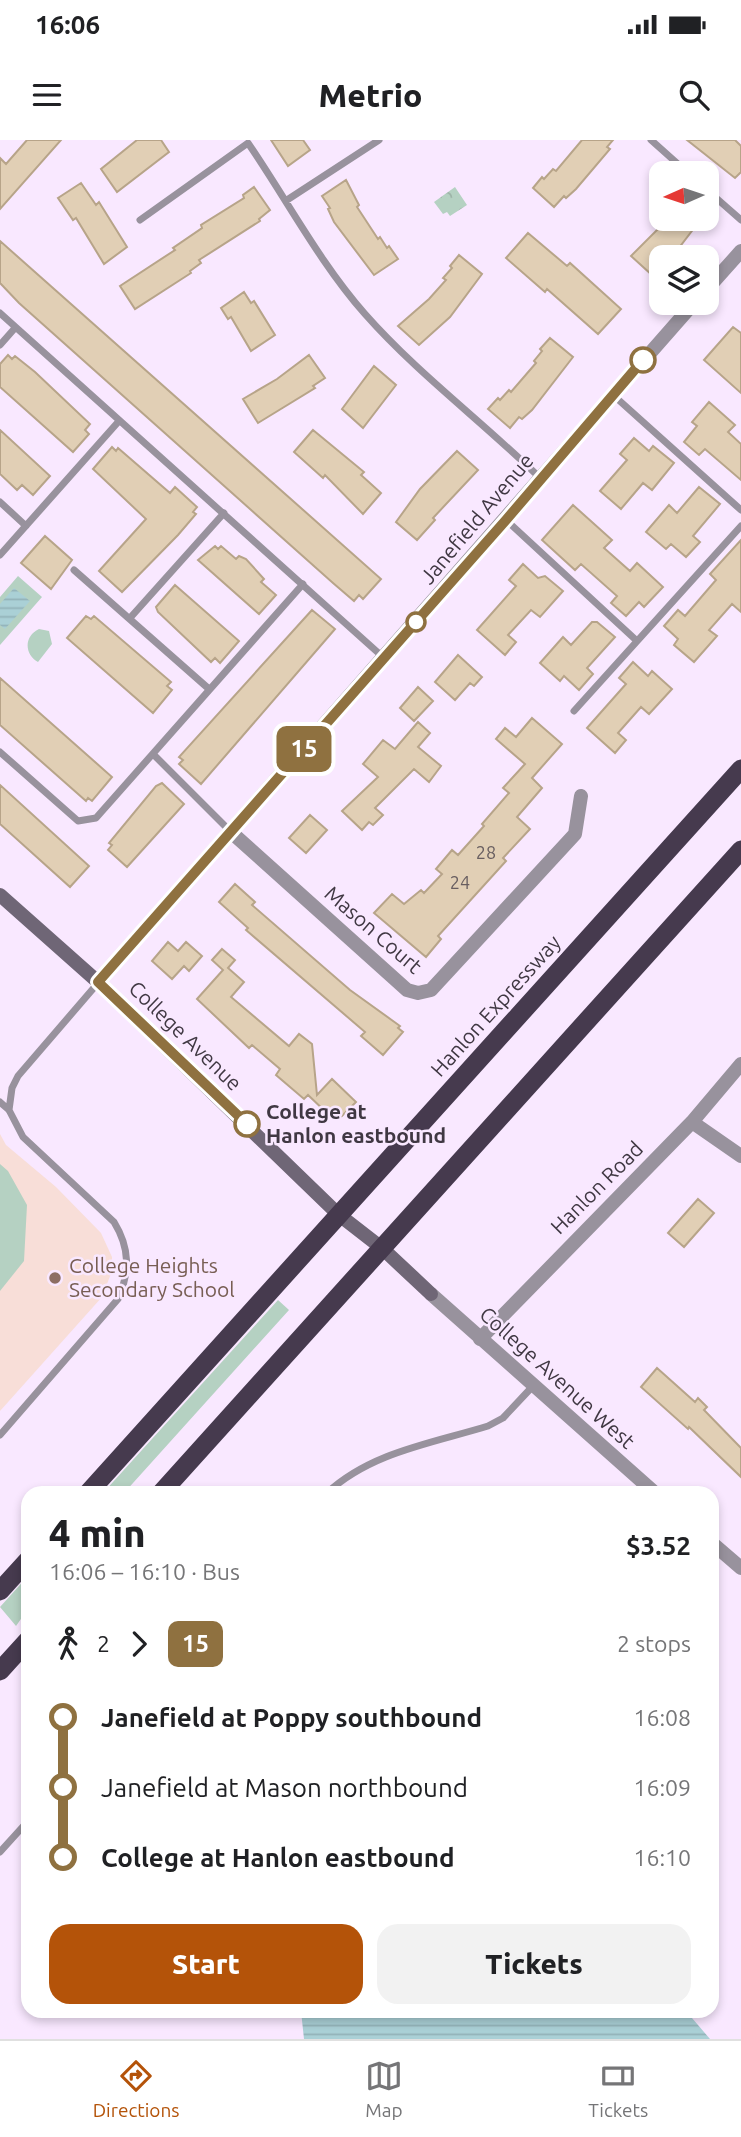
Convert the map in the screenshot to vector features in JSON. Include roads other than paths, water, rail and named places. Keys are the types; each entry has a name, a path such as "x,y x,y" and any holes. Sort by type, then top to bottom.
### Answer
{"highway":[{"name":"Hanlon Expressway","path":"94,1486 741,769"},
{"path":"167,1486 741,850"},
{"path":"0,1591 21,1568"},
{"path":"0,1671 21,1648"}],"main road":[{"name":"College Avenue","path":"0,895 98,982 338,1213 383,1249 431,1294"}],"street":[{"path":"719,276 741,251"},
{"name":"Janefield Avenue","path":"98,982 683,315"},
{"name":"Mason Court","path":"231,832 407,990 418,993 431,990 575,834 581,796"},
{"name":"Hanlon Road","path":"480,1339 692,1122 741,1064"},
{"path":"692,1122 741,1156"},
{"name":"College Avenue West","path":"431,1294 647,1486"},
{"path":"719,1549 741,1568"}],"lane":[{"path":"287,200 379,140"},
{"path":"651,140 675,161"},
{"path":"140,220 247,142 341,285 363,312 412,363 540,478"},
{"path":"719,201 741,220"},
{"path":"0,313 384,658"},
{"path":"0,345 15,328"},
{"path":"612,394 741,510"},
{"path":"0,555 120,421"},
{"path":"0,502 26,526"},
{"path":"130,618 224,513"},
{"path":"506,520 637,641"},
{"path":"574,711 741,526"},
{"path":"74,569 209,689"},
{"path":"0,752 78,821 96,818 303,584"},
{"path":"153,754 231,832"},
{"path":"9,1110 12,1088 18,1076 98,982"},
{"path":"0,1101 9,1110 23,1137 114,1222 122,1235 128,1266 118,1299 0,1435"},
{"path":"336,1486 363,1466 385,1457 488,1426 503,1418 533,1386"},
{"path":"0,1852 21,1829"}],"place":[{"name":"College at Hanlon eastbound","path":"247,1124"},
{"name":"College Heights Secondary School","path":"55,1278"}]}
